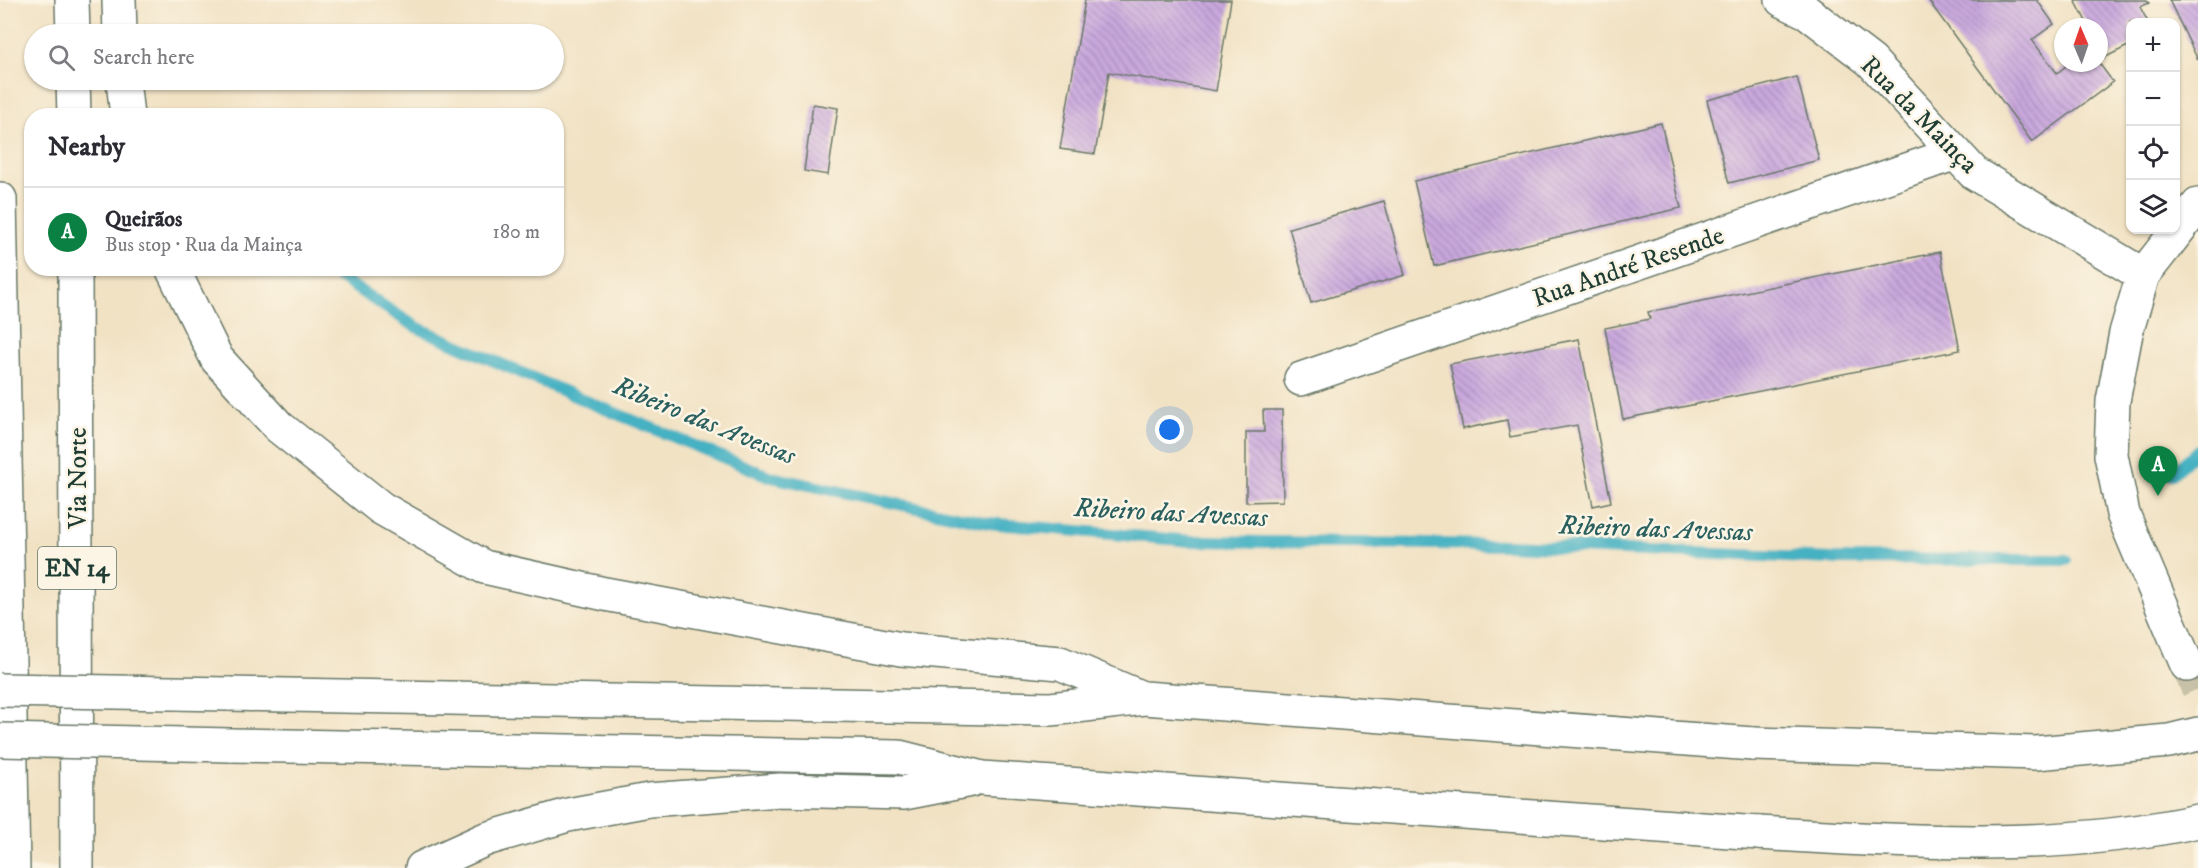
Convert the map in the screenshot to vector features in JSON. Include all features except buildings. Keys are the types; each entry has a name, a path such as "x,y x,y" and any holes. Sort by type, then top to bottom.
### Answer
{"main road":[{"path":"72,0 73,24"},
{"path":"119,0 120,24"},
{"name":"Rua da Mainça","path":"1782,0 1807,12 1871,61 1974,172 2143,275"},
{"path":"73,90 74,108"},
{"path":"124,90 126,108"},
{"name":"Rua André Resende","path":"1300,379 1956,153"},
{"name":"EN 14","path":"0,198 13,868"},
{"path":"2187,664 2123,514 2111,455 2113,401 2126,333 2143,275 2198,205"},
{"name":"Via Norte","path":"75,276 77,868"},
{"path":"176,276 217,359 279,427 381,508 484,567 605,594 901,649 1060,663 1144,699"},
{"path":"0,690 1051,709 1144,699 1753,744 2036,753 2169,741 2198,734"},
{"path":"0,740 899,757 982,778 1909,842 2033,840 2159,829 2198,820"},
{"path":"422,868 486,839 568,815 649,800 780,789 904,793 982,778"}],"waterway":[{"name":"Ribeiro das Avessas","path":"337,276 416,327 593,404 771,477 988,523 1191,541 1508,545 1833,559 2066,560"},
{"name":"Ribeiro das Avessas","path":"2172,474 2198,450"}],"tunnel":[{"path":"2187,665 2198,689"}],"place":[{"name":"Queirãos","path":"2158,496"}]}
